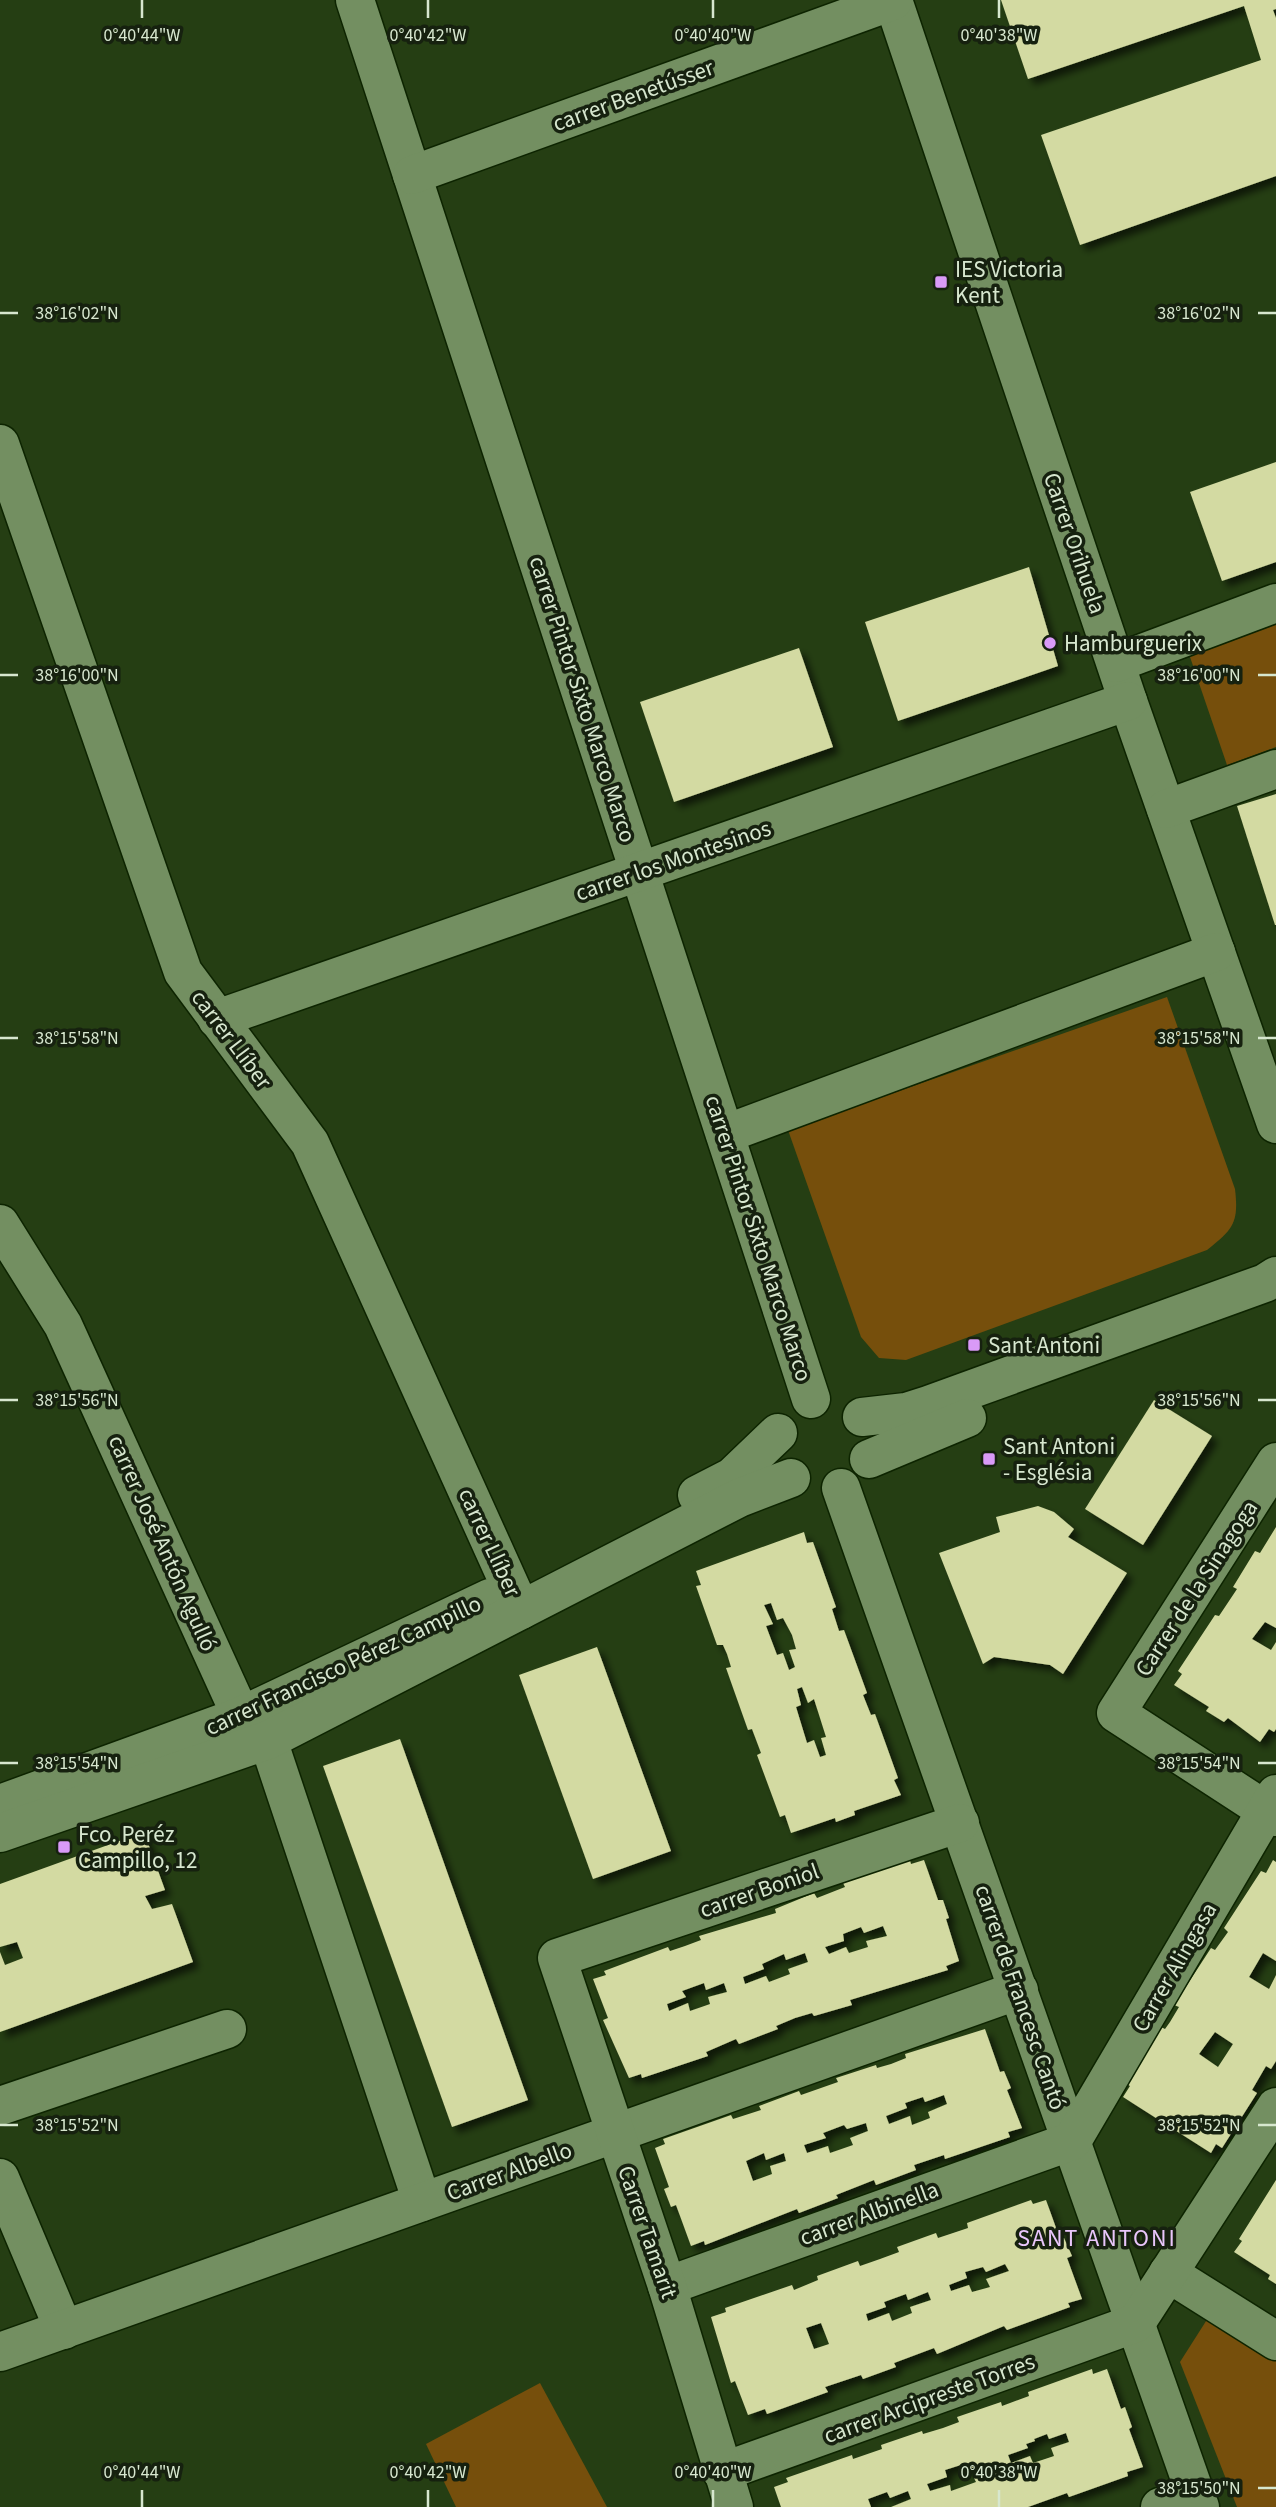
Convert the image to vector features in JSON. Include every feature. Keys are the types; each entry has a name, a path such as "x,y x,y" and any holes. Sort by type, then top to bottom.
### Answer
{"street":[{"name":"carrer Pintor Sixto Marco Marco","path":"355,0 811,1399"},
{"name":"carrer Benetússer","path":"412,175 893,1"},
{"name":"Carrer Orihuela","path":"893,1 1128,701 1276,1124"},
{"name":"carrer Llíber","path":"0,444 183,972 310,1143 516,1599"},
{"path":"1116,663 1276,603"},
{"name":"carrer los Montesinos","path":"218,1019 1128,701"},
{"path":"1166,809 1276,769"},
{"path":"725,1134 1216,952"},
{"name":"carrer José Antón Agulló","path":"0,1224 63,1325 255,1728 422,2202"},
{"path":"862,1417 906,1412 938,1402 1265,1283 1276,1276"},
{"path":"869,1459 869,1427 862,1417 841,1400 827,1397 811,1399 790,1410 778,1433 781,1464 791,1478 811,1489 841,1488 856,1479 869,1459 925,1433 1276,1308"},
{"name":"carrer Francisco Pérez Campillo","path":"516,1599 732,1477 778,1433"},
{"name":"Carrer de la Sinagoga","path":"1273,1807 1116,1713 1276,1462"},
{"name":"carrer Francisco Pérez Campillo","path":"0,1833 255,1728 516,1599 738,1498 791,1478"},
{"name":"carrer de Francesc Cantó","path":"841,1488 1198,2501"},
{"name":"carrer Francisco Pérez Campillo","path":"0,1804 255,1728"},
{"name":"Carrer Alingasa","path":"1072,2141 1273,1807"},
{"name":"carrer Boniol","path":"557,1958 960,1823"},
{"name":"Carrer Tamarit","path":"557,1958 667,2286 728,2490"},
{"name":"Carrer Albello","path":"0,2352 1019,1990"},
{"path":"0,2106 227,2029"},
{"path":"1136,2323 1276,2107"},
{"name":"carrer Albinella","path":"667,2286 1072,2141"},
{"path":"0,2178 64,2330"},
{"path":"1168,2273 1276,2342"},
{"name":"carrer Arcipreste Torres","path":"728,2490 1136,2323"},
{"path":"1160,2507 1198,2501"}],"shaded area":[{"path":"1276,621 1276,747 1227,765 1189,654"},
{"path":"1167,997 1235,1189 1235,1218 1228,1230 1207,1250 906,1360 879,1358 861,1337 788,1130"},
{"path":"1208,2318 1276,2361 1276,2507 1237,2507 1180,2362"},
{"path":"540,2383 607,2507 456,2507 426,2444"}],"building":[{"path":"1001,0 1276,0 1276,9 1273,10 1276,18 1276,176 1080,245 1041,135 1261,60 1244,6 1028,79"},
{"path":"1276,462 1276,562 1222,581 1190,492"},
{"path":"1029,567 1058,666 898,721 865,622"},
{"path":"799,648 833,747 674,802 640,702"},
{"path":"1276,794 1276,925 1275,925 1237,806"},
{"path":"1154,1400 1212,1436 1143,1545 1085,1509"},
{"path":"1038,1506 1054,1512 1074,1529 1068,1537 1127,1573 1063,1674 1050,1665 994,1657 983,1664 939,1553 1000,1532 996,1517"},
{"path":"1276,1527 1276,1628 1265,1622 1252,1639 1271,1650 1276,1642 1276,1729 1274,1732 1269,1729 1260,1742 1228,1718 1224,1722 1206,1711 1209,1707 1174,1685 1182,1674 1178,1671 1215,1615 1219,1616 1237,1589 1233,1587 1255,1551 1260,1553"},
{"path":"804,1532 807,1543 813,1542 836,1607 832,1609 839,1631 844,1630 867,1693 863,1695 871,1715 875,1714 898,1778 894,1780 901,1795 854,1811 855,1815 836,1822 835,1818 791,1833 785,1815 780,1817 757,1755 761,1753 752,1729 748,1730 726,1668 731,1667 727,1654 723,1645 717,1645 696,1586 701,1585 696,1571","holes":["771,1603 777,1620 783,1618 796,1649 789,1650 795,1667 789,1670 783,1653 777,1655 766,1626 773,1624 764,1605","802,1687 808,1703 814,1699 826,1737 821,1738 826,1755 820,1757 814,1740 807,1743 796,1707 801,1705 797,1689"]},
{"path":"597,1647 671,1851 593,1879 519,1675"},
{"path":"400,1739 528,2100 452,2127 323,1766"},
{"path":"144,1832 165,1890 145,1896 152,1909 172,1904 193,1962 0,2032 0,1952 5,1965 23,1958 17,1942 0,1947 0,1884"},
{"path":"910,1860 911,1864 924,1860 938,1900 943,1900 959,1961 946,1966 948,1970 850,2000 852,2005 814,2016 812,2013 795,2018 776,2026 778,2029 739,2044 736,2039 706,2052 708,2056 642,2078 641,2074 629,2078 603,2020 608,2018 593,1979 606,1975 604,1971 668,1947 670,1951 701,1940 699,1936 776,1913 775,1909 814,1893 817,1898 845,1887 843,1883","holes":["883,1926 887,1936 866,1941 868,1947 849,1953 846,1947 829,1954 825,1947 844,1941 843,1934 861,1927 864,1933","805,1953 808,1962 788,1969 790,1974 769,1982 766,1976 745,1984 743,1977 764,1969 762,1964 784,1954 786,1960","704,1983 706,1990 724,1983 727,1992 708,1997 710,2004 690,2011 688,2003 669,2011 667,2004 686,1997 682,1991"]},
{"path":"1273,1860 1276,1862 1276,1961 1263,1953 1249,1977 1269,1989 1276,1975 1276,2061 1271,2069 1266,2066 1252,2090 1257,2093 1222,2148 1216,2144 1211,2153 1123,2097 1130,2086 1125,2083 1161,2027 1165,2029 1170,2022 1179,2007 1174,2005 1211,1948 1215,1950 1228,1932 1224,1928 1261,1871 1266,1873","holes":["1215,2032 1233,2044 1218,2067 1199,2054"]},
{"path":"985,2029 1000,2072 1004,2071 1011,2088 1007,2090 1022,2128 1008,2132 1010,2137 945,2159 944,2155 914,2165 916,2170 876,2185 874,2180 799,2213 797,2209 705,2245 704,2241 691,2246 676,2205 671,2207 664,2189 669,2187 655,2148 665,2144 663,2139 731,2115 733,2119 761,2110 759,2106 799,2091 801,2095 838,2082 836,2078 876,2065 877,2068 891,2064 906,2058 905,2054","holes":["944,2095 947,2104 928,2112 930,2118 912,2125 910,2116 889,2124 886,2116 907,2108 905,2103 923,2097 925,2102","866,2123 868,2131 850,2138 853,2145 830,2153 828,2146 807,2153 804,2145 826,2138 823,2133 844,2125 847,2129","764,2153 766,2160 784,2153 786,2161 770,2166 772,2174 753,2181 746,2161"]},
{"path":"1276,2180 1276,2284 1268,2279 1270,2275 1234,2252 1242,2241 1239,2239"},
{"path":"1031,2200 1033,2204 1046,2200 1060,2239 1064,2238 1072,2256 1067,2258 1082,2299 1068,2303 1070,2307 1007,2330 1004,2326 937,2354 934,2348 894,2363 896,2367 863,2379 861,2375 825,2387 828,2392 767,2414 765,2409 748,2415 735,2381 731,2383 711,2317 726,2312 725,2308 792,2285 794,2290 818,2280 817,2276 858,2261 860,2266 899,2252 897,2247 936,2233 938,2238 968,2228 967,2223","holes":["1005,2264 1009,2271 986,2279 990,2287 972,2292 969,2285 951,2291 949,2285 967,2278 965,2272 983,2267 986,2272","928,2292 931,2300 910,2307 912,2313 892,2321 889,2313 868,2321 866,2314 886,2307 884,2302 906,2294 908,2300","821,2323 829,2344 814,2349 806,2328"]},
{"path":"1092,2369 1093,2374 1107,2369 1121,2409 1125,2407 1132,2427 1129,2429 1143,2467 1127,2472 1128,2476 1069,2497 1067,2493 1028,2507 891,2507 911,2499 908,2491 890,2498 887,2492 868,2499 871,2507 781,2507 774,2487 788,2482 786,2478 852,2455 853,2459 882,2449 881,2445 922,2431 923,2434 943,2428 959,2422 957,2417 1001,2402 1002,2406 1029,2396 1028,2392","holes":["1066,2433 1069,2442 1051,2448 1054,2456 1033,2463 1030,2456 1011,2463 1008,2455 1028,2448 1026,2444 1035,2441 1034,2439 1047,2434 1049,2439","967,2463 969,2469 987,2463 990,2470 973,2476 976,2482 951,2491 950,2485 930,2491 927,2484 947,2477 945,2470"]}],"place":[{"name":"IES Victoria Kent","path":"941,282"},
{"name":"Hamburguerix","path":"1050,643"},
{"name":"Sant Antoni","path":"974,1345"},
{"name":"Sant Antoni - Església","path":"989,1459"},
{"name":"Fco. Peréz Campillo, 12","path":"64,1847"}],"district":[{"name":"SANT ANTONI","path":"1097,2238"}]}
